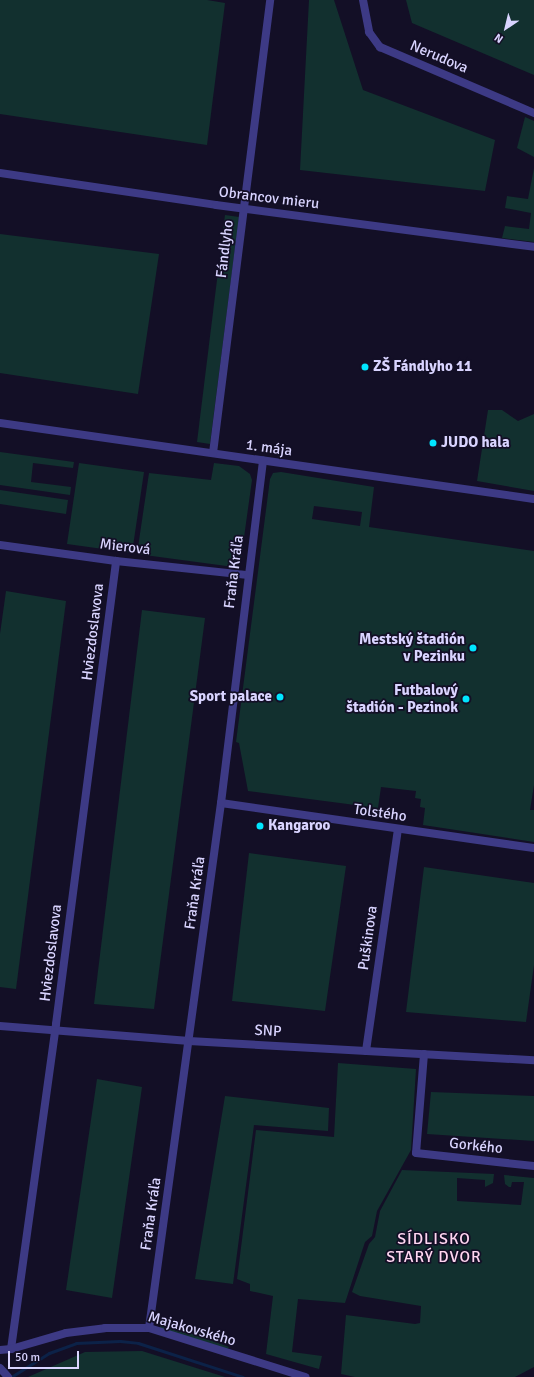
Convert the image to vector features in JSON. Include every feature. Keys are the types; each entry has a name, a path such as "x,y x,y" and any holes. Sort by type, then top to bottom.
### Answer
{"street":[{"name":"Fándlyho","path":"213,454 245,209 245,195 270,0"},
{"name":"Nerudova","path":"363,0 369,32 380,47 534,113"},
{"name":"Obrancov mieru","path":"0,173 245,209 534,247"},
{"name":"1. mája","path":"0,423 534,499"},
{"name":"Fraňa Kráľa","path":"150,1328 221,803 263,461"},
{"name":"Mierová","path":"0,545 116,561 248,575"},
{"name":"Hviezdoslavova","path":"11,1349 55,1031 116,561"},
{"name":"Tolstého","path":"221,803 398,830 534,848"},
{"name":"Puškinova","path":"366,1051 398,830"},
{"name":"SNP","path":"0,1026 189,1041 534,1060"},
{"name":"Gorkého","path":"424,1054 416,1153 534,1166"},
{"name":"Majakovského","path":"0,1350 11,1349 66,1333 105,1328 150,1328 305,1377"}],"green space":[{"path":"0,0 207,0 225,3 207,145 0,114"},
{"path":"309,0 334,0 363,90 495,140 485,191 300,170"},
{"path":"406,0 534,0 534,75 412,23"},
{"path":"525,117 534,121 534,157 517,148"},
{"path":"534,168 534,242 502,238 505,226 529,229 531,213 505,208 507,196 528,199"},
{"path":"225,215 239,217 210,444 197,442"},
{"path":"0,234 159,254 138,394 0,373"},
{"path":"488,410 502,410 518,421 534,414 534,491 477,481"},
{"path":"0,452 74,462 73,468 33,463 31,482 71,487 70,495 0,485"},
{"path":"79,463 144,472 132,553 67,544"},
{"path":"214,463 239,466 250,474 252,480 241,559 238,564 234,567 137,554 149,473 211,480"},
{"path":"281,472 374,487 369,527 534,551 534,785 530,810 534,810 534,842 423,825 425,808 420,807 421,799 415,798 416,791 381,787 378,808 248,791 239,743 236,742 270,479 273,473","holes":["314,506 362,512 360,526 312,519"]},
{"path":"0,490 68,500 66,514 0,504"},
{"path":"6,591 66,601 16,989 0,987 0,634"},
{"path":"142,610 205,618 154,1009 94,1004"},
{"path":"249,853 346,866 325,1011 232,1001"},
{"path":"424,867 534,883 534,965 526,1022 406,1012"},
{"path":"338,1063 416,1069 411,1150 377,1211 372,1236 365,1242 345,1303 298,1299 292,1352 322,1356 319,1369 266,1354 273,1296 250,1291 250,1284 237,1279 256,1130 334,1137"},
{"path":"97,1079 142,1087 112,1298 66,1290"},
{"path":"431,1092 534,1096 534,1141 427,1134"},
{"path":"225,1096 329,1108 328,1131 254,1125 233,1284 195,1279"},
{"path":"402,1170 494,1174 493,1183 485,1187 485,1180 457,1178 457,1201 521,1205 524,1182 512,1182 511,1187 509,1187 505,1184 504,1175 534,1178 534,1367 515,1377 355,1377 341,1374 346,1315 415,1324 420,1323 421,1306 360,1296 352,1292 369,1244 375,1237 380,1211"},
{"path":"160,1324 182,1330 229,1347 227,1349 160,1328"},
{"path":"142,1351 225,1377 28,1377 85,1352"}],"waterway":[{"path":"11,1377 49,1353 76,1343 120,1341 138,1343 243,1377"}],"place":[{"name":"ZŠ Fándlyho 11","path":"365,367"},
{"name":"JUDO hala","path":"433,443"},
{"name":"Mestský štadión v Pezinku","path":"473,648"},
{"name":"Sport palace","path":"280,697"},
{"name":"Futbalový štadión - Pezinok","path":"466,699"},
{"name":"Kangaroo","path":"260,826"}],"district":[{"name":"SÍDLISKO STARÝ DVOR","path":"434,1248"}]}
